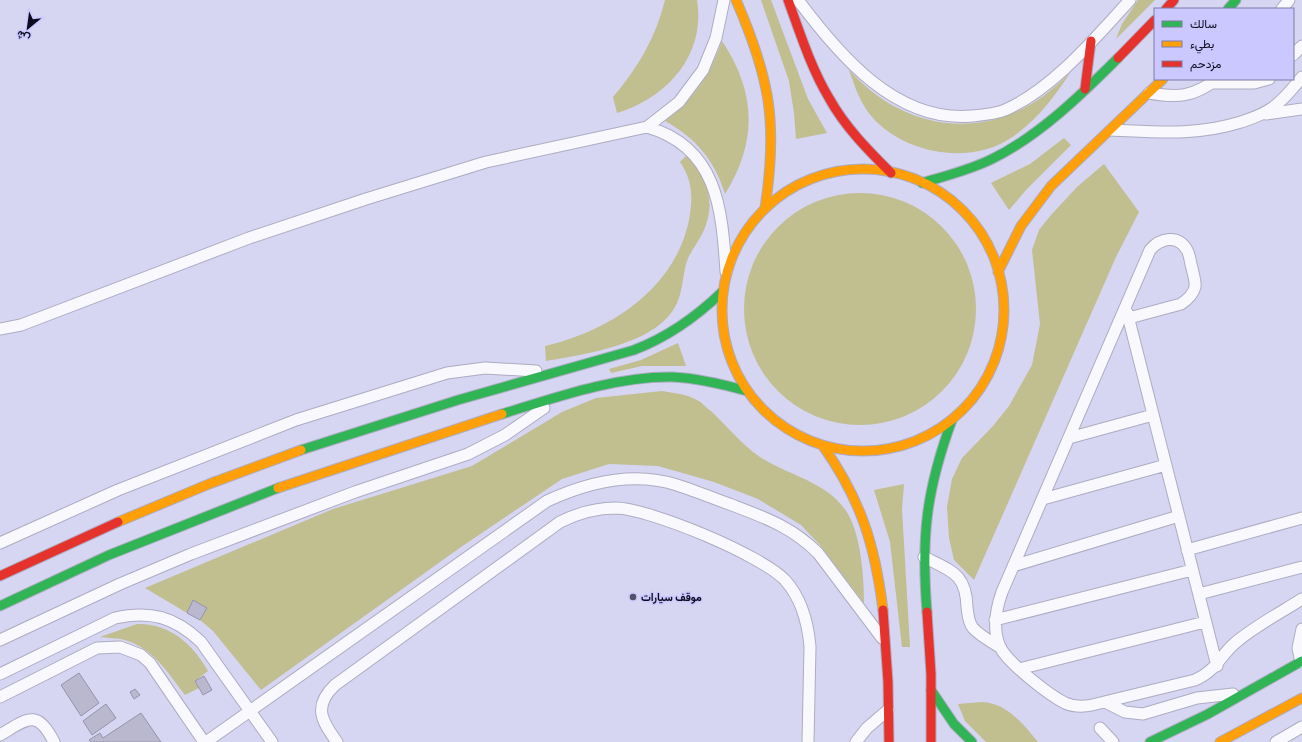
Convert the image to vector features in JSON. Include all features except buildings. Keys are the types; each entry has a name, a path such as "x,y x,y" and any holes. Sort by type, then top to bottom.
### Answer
{"street":[{"path":"736,0 758,52 770,100 772,154 764,208"},
{"path":"788,0 814,67 834,106 870,152 891,173"},
{"path":"1167,8 1174,0"},
{"path":"1229,8 1236,0"},
{"path":"922,183 969,169 1014,147 1055,118 1154,21"},
{"path":"1085,89 1091,41"},
{"path":"998,272 1018,231 1036,204 1068,169 1111,130 1162,80"},
{"path":"869,169 891,173 902,174 930,186 958,206 981,232 996,264 1004,298 1003,332 994,366 976,396 952,420 913,443 868,452 823,446 794,433 768,415 747,391 730,360 722,327 722,292 726,272 733,252 744,232 764,208 775,198 804,181 836,171 869,169"},
{"path":"0,576 146,510 250,469 420,411 553,372 625,354 652,343 677,329 695,316 722,292"},
{"path":"0,606 93,563 257,495 376,454 502,413 557,397 632,380 661,377 690,378 718,383 747,391"},
{"path":"932,742 931,690 924,557 926,516 931,484 940,452 952,420"},
{"path":"823,446 855,497 875,554 885,642 889,710 889,742"},
{"path":"1150,742 1179,729 1248,693 1301,661"},
{"path":"931,690 948,716 964,736 972,742"},
{"path":"1220,742 1302,698"}],"lane":[{"path":"0,329 21,325 249,238 366,199 486,162 647,127 679,102 703,70 716,38 724,0"},
{"path":"798,0 834,44 880,86 908,105 926,112 944,116 965,117 985,115 1004,110 1043,86 1091,41 1130,0"},
{"path":"1283,8 1290,0"},
{"path":"1294,54 1302,46"},
{"path":"1261,115 1282,101 1302,77"},
{"path":"1149,93 1167,96 1187,95 1196,92 1214,81 1254,83 1265,80"},
{"path":"1111,130 1180,133 1201,132 1261,115 1302,108"},
{"path":"647,127 670,135 680,141 690,150 707,171 720,217 726,272"},
{"path":"1001,648 996,633 995,620 1000,599 1042,499 1127,312 1150,250 1160,241 1167,239 1179,242 1184,246 1188,252 1194,280 1193,292 1188,299 1181,304 1127,312"},
{"path":"1127,312 1216,666"},
{"path":"0,543 91,502 206,454 296,420 429,378 485,368 553,372"},
{"path":"0,640 120,584 234,537 354,492 468,454 505,436 557,397"},
{"path":"1069,438 1153,415"},
{"path":"1042,499 1166,465"},
{"path":"0,697 97,648 120,647 141,655 150,663 205,742 547,501 587,485 609,480 654,480 676,484 779,523 806,541 818,553 885,642"},
{"path":"337,742 325,726 321,715 324,698 335,685 560,522 588,511 617,508 631,510 662,519 730,547 768,566 784,580 800,604 809,632 808,742"},
{"path":"1013,566 1179,516"},
{"path":"1187,550 1302,518"},
{"path":"924,557 952,571 958,576 966,590 968,618 973,628 1001,648 1019,669 1065,703 1084,707 1195,680 1216,666 1235,643 1302,599"},
{"path":"1199,594 1302,568"},
{"path":"995,620 1192,570"},
{"path":"0,674 115,618 146,614 176,623 190,631 201,642 272,742"},
{"path":"1019,669 1205,622"},
{"path":"1301,661 1298,648 1302,629"},
{"path":"1105,702 1125,712 1143,714 1197,698 1248,693"},
{"path":"856,742 867,728 889,710"},
{"path":"0,735 23,722 33,720 43,723 54,742"},
{"path":"1276,742 1302,727"},
{"path":"1100,728 1113,742"}],"shaded area":[{"path":"665,0 697,0 698,20 695,39 689,56 679,72 667,85 652,97 617,113 613,97 645,52 657,27"},
{"path":"761,0 771,0 808,99 827,133 796,139 789,81"},
{"path":"1138,0 1155,0 1116,39 1122,24"},
{"path":"722,41 733,60 741,79 747,98 749,117 748,136 743,155 736,174 725,194 716,171 703,152 686,135 665,121 684,104 700,86"},
{"path":"849,70 867,88 887,102 908,113 930,120 953,123 977,123 1000,118 1024,108 1043,96 1070,73 1042,111 1016,135 989,148 972,152 953,153 935,151 917,146 900,139 885,129 872,117 864,106 858,95"},
{"path":"1064,138 1071,145 1026,190 1009,210 991,183 1030,164"},
{"path":"688,154 700,172 707,190 709,199 708,219 701,237 689,256 677,303 668,317 655,328 638,338 620,345 581,355 546,361 545,346 593,330 615,318 636,303 654,286 670,267 681,245 689,220 691,204 690,183 680,162"},
{"path":"1104,164 1139,212 1116,257 974,580 954,560 949,538 947,507 952,479 962,458 993,426 1009,406 1032,365 1040,324 1032,250 1039,230 1077,187"},
{"path":"860,193 883,195 915,207 934,219 950,235 962,254 971,275 974,286 976,309 974,332 962,364 950,383 934,399 915,411 894,420 883,423 860,425 837,423 805,411 786,399 770,383 758,364 749,343 746,332 744,309 746,286 758,254 770,235 786,219 805,207 826,198 837,195"},
{"path":"678,343 686,366 642,366 611,373 609,369 641,360"},
{"path":"662,391 684,395 699,401 734,435 760,457 771,464 819,487 840,503 848,514 859,545 864,603 819,544 801,525 758,499 714,482 658,466 609,464 562,479 461,547 261,690 213,631 200,620 206,607 193,601 187,613 145,588 333,509 472,466 562,412 596,398"},
{"path":"904,484 902,509 910,647 902,647 890,542 874,490"},
{"path":"137,624 159,627 170,631 195,652 208,671 195,681 199,688 185,695 159,662 144,649 125,640 100,637"},
{"path":"982,702 991,703 1007,710 1038,742 986,742 965,721 958,704"}],"traffic: fast":[{"path":"1229,8 1236,0"},
{"path":"922,183 975,166 1009,150 1043,127 1059,114 1118,58"},
{"path":"301,450 458,400 634,350 670,333 681,326 722,292"},
{"path":"502,414 586,389 629,380 672,377 700,380 747,391"},
{"path":"927,612 925,585 925,537 931,492 936,469 952,420"},
{"path":"0,606 109,555 278,488"},
{"path":"1150,742 1208,714 1302,661"},
{"path":"931,690 954,724 972,742"}],"traffic: slow":[{"path":"736,0 757,53 764,78 768,101 771,125 771,151 765,208"},
{"path":"998,272 1021,226 1051,186 1162,80"},
{"path":"863,169 891,172 917,180 941,193 963,210 980,232 993,256 1001,282 1004,310 1001,338 993,364 980,388 963,410 941,427 917,440 891,448 863,451 835,448 809,440 785,427 763,410 746,388 733,364 725,338 722,310 725,282 733,256 746,232 763,210 785,193 809,180 835,172 863,169"},
{"path":"278,488 502,414"},
{"path":"823,446 857,504 871,544 883,610"},
{"path":"118,522 209,484 301,450"},
{"path":"1220,742 1302,698"}],"traffic: jam":[{"path":"788,0 811,63 835,109 865,147 891,173"},
{"path":"1167,8 1174,0"},
{"path":"1118,58 1154,21"},
{"path":"1085,89 1091,41"},
{"path":"0,576 118,522"},
{"path":"883,610 888,682 889,742"},
{"path":"927,612 931,674 931,742"}],"place":[{"name":"موقف سيارات","path":"633,597"}]}
